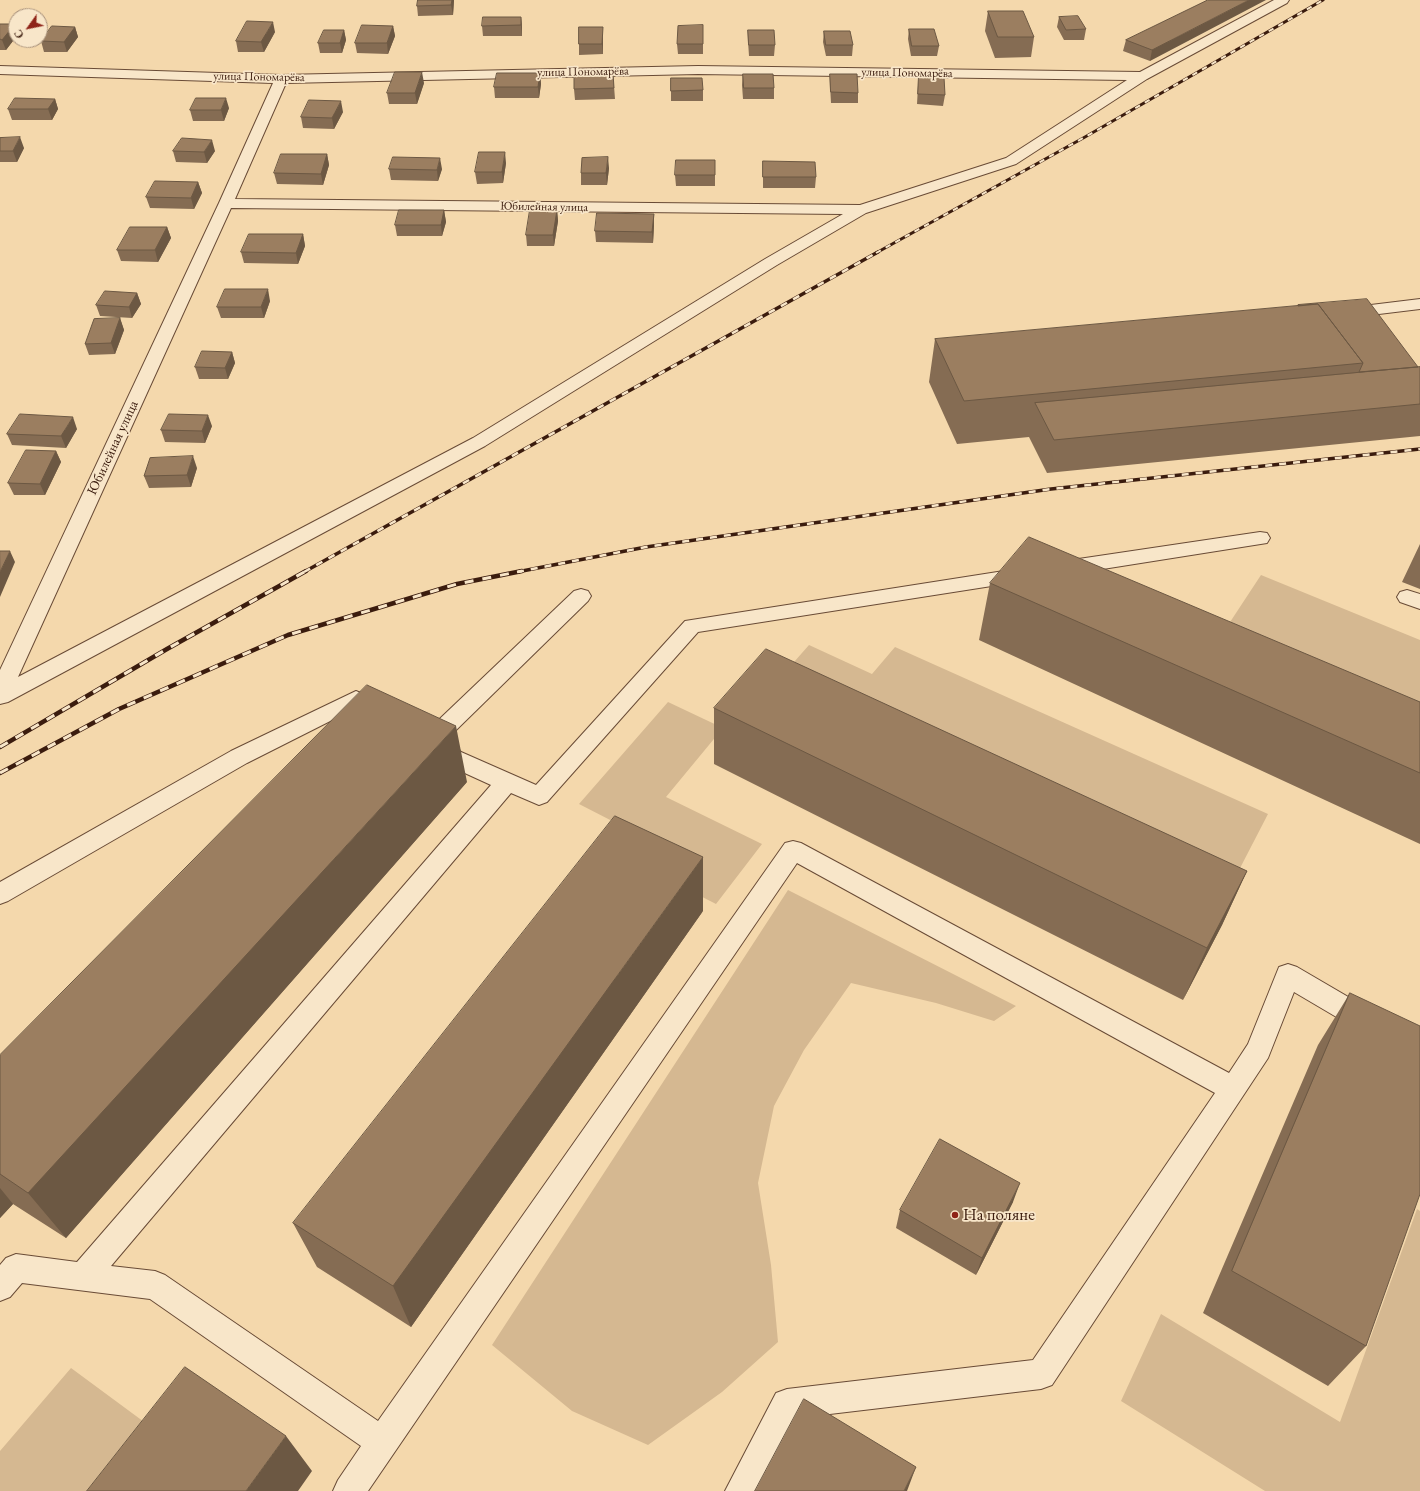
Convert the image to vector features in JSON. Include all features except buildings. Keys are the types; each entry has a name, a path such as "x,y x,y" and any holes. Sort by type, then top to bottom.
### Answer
{"street":[{"path":"0,695 479,442 771,262 861,210 1011,161 1142,76 1283,0"},
{"name":"улица Пономарёва","path":"5,74 281,79 698,70 1142,76"},
{"name":"Юбилейная улица","path":"0,695 226,203 281,79"},
{"name":"Юбилейная улица","path":"226,203 861,210"},
{"path":"1333,314 1420,304"},
{"path":"416,727 436,736 453,758 540,796 692,626 1260,538"},
{"path":"436,736 581,596"},
{"path":"0,894 239,757 356,700 396,718"},
{"path":"83,1277 507,782"},
{"path":"349,1491 793,850 1233,1089"},
{"path":"741,1491 787,1404 1041,1374 1259,1050 1288,975 1420,1053"},
{"path":"0,1287 16,1268 83,1277 155,1284 382,1442"}],"shaded area":[{"path":"1261,575 1420,640 1420,741 1211,651"},
{"path":"809,645 872,674 895,647 1268,814 1223,901 772,687"},
{"path":"668,702 723,728 666,797 762,844 716,904 599,844 616,823 579,804"},
{"path":"788,890 1016,1006 994,1021 936,1003 851,983 804,1050 774,1106 758,1183 771,1265 778,1342 722,1392 648,1445 572,1411 492,1345"},
{"path":"1417,1209 1420,1211 1420,1491 1265,1491 1121,1401 1161,1314 1340,1422"},
{"path":"71,1368 155,1430 107,1491 0,1491 0,1451"}],"railway":[{"path":"876,253 1085,137 1323,0"},
{"path":"304,572 878,252"},
{"path":"517,572 646,547 1051,489 1420,449"},
{"path":"0,747 167,649 306,571"},
{"path":"517,572 522,571"},
{"path":"0,773 119,709 288,635 457,584 517,572"}],"place":[{"name":"На поляне","path":"955,1215"}]}
